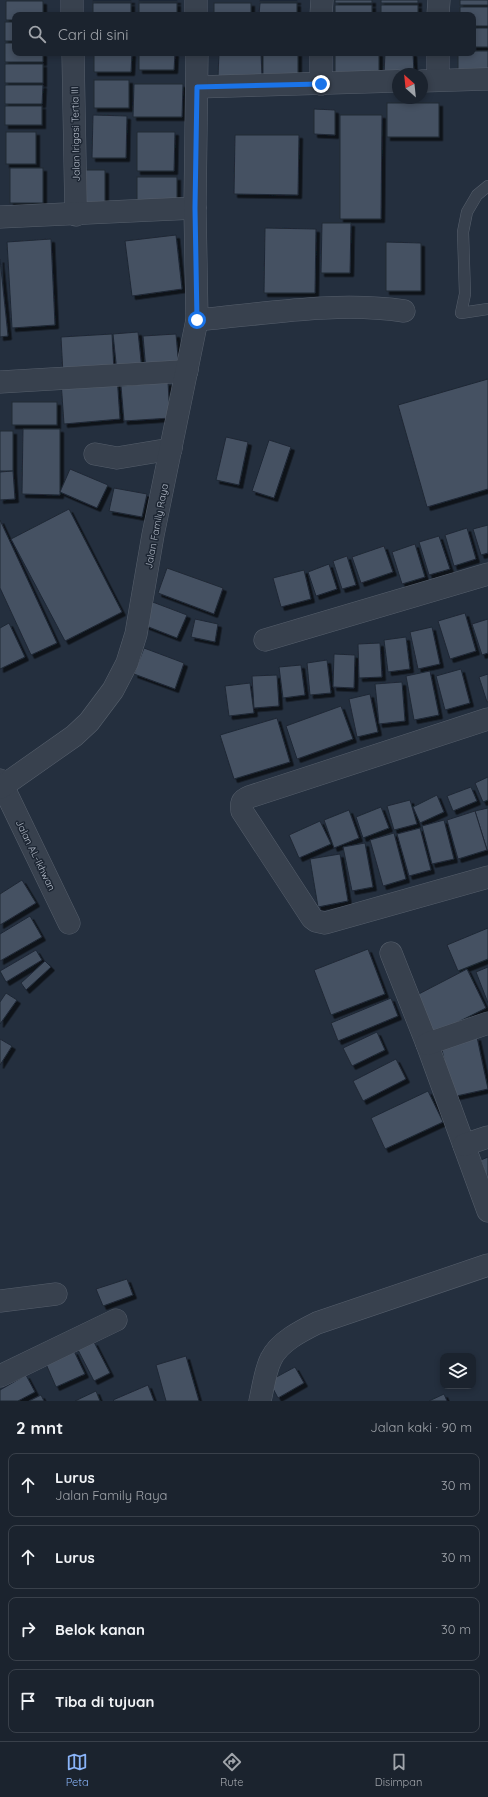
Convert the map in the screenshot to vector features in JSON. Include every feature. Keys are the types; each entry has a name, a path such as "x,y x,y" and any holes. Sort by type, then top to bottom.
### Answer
{"street":[{"path":"72,0 72,12"},
{"path":"196,0 196,12"},
{"path":"321,12 322,0"},
{"path":"438,12 439,0"},
{"name":"Jalan Irigasi Tertia III","path":"73,56 76,214"},
{"name":"Jalan Family Raya","path":"1,785 74,736 89,722 113,690 127,663 136,634 197,320 195,208 197,56"},
{"path":"321,56 321,84"},
{"path":"437,56 430,80 488,79"},
{"path":"197,87 392,81"},
{"path":"0,217 195,208"},
{"path":"197,320 360,307 404,311"},
{"path":"0,382 186,371"},
{"path":"95,454 117,458 171,449"},
{"path":"264,640 488,574"},
{"path":"488,720 249,797 242,801 241,805 242,811 312,918 320,923 325,923 488,877"},
{"name":"Jalan AL-Ikhwan","path":"1,785 69,923"},
{"path":"391,953 427,1044 488,1211"},
{"path":"427,1044 488,1023"},
{"path":"464,1145 488,1137"},
{"path":"260,1401 271,1358 281,1346 297,1334 317,1323 488,1265"},
{"path":"0,1301 56,1294"},
{"path":"0,1376 116,1320"}],"lane":[{"path":"488,186 477,195 467,212 463,232 465,294 461,313 488,309"}],"building":[{"path":"131,0 131,1 93,1"},
{"path":"177,0 177,1 139,1"},
{"path":"297,0 297,1 260,1"},
{"path":"335,0 372,0 372,3 335,3"},
{"path":"381,0 418,0 418,3 381,3"},
{"path":"460,0 488,0 488,5 460,5"},
{"path":"6,1 43,1 43,12 12,12 12,20 6,20"},
{"path":"93,3 131,3 131,12 93,12"},
{"path":"139,3 177,3 177,12 139,12"},
{"path":"214,3 251,3 251,12 214,12"},
{"path":"260,3 297,3 297,12 259,12"},
{"path":"335,5 372,5 372,12 335,12"},
{"path":"381,5 418,5 418,12 381,12"},
{"path":"460,7 488,7 488,26 476,26 476,12 460,12"},
{"path":"5,22 12,22 12,41 5,41"},
{"path":"476,28 488,28 488,47 476,47"},
{"path":"5,43 12,43 12,56 43,56 43,62 5,62"},
{"path":"476,51 488,51 488,71 458,70 458,56 476,56"},
{"path":"94,56 132,56 131,72 94,72"},
{"path":"139,56 175,56 174,70 139,70"},
{"path":"219,56 261,56 262,77 218,77"},
{"path":"263,56 298,56 298,77 263,77"},
{"path":"335,56 379,56 379,76 335,77"},
{"path":"385,56 413,56 414,68 392,68 392,75 384,75"},
{"path":"5,64 43,64 43,83 5,83"},
{"path":"94,80 129,80 129,108 94,108"},
{"path":"134,84 183,84 182,117 133,117"},
{"path":"5,85 43,85 42,104 5,104"},
{"path":"387,103 439,103 439,137 387,137"},
{"path":"5,106 42,106 42,125 5,125"},
{"path":"314,109 335,110 335,135 314,134"},
{"path":"93,115 127,116 126,158 92,158"},
{"path":"340,115 382,115 381,219 340,219"},
{"path":"6,132 36,132 36,164 6,164"},
{"path":"137,132 175,132 174,171 137,171"},
{"path":"235,135 299,135 298,195 234,194"},
{"path":"10,168 43,168 43,203 10,203"},
{"path":"85,170 105,170 105,207 85,208"},
{"path":"137,177 177,177 177,207 137,207"},
{"path":"322,223 351,223 350,273 321,273"},
{"path":"265,228 316,229 315,293 264,293"},
{"path":"176,235 182,289 132,296 125,241"},
{"path":"51,239 55,325 12,328 7,242"},
{"path":"386,242 421,243 421,291 386,291"},
{"path":"0,259 8,336 0,337"},
{"path":"138,332 142,370 117,372 113,334"},
{"path":"112,334 114,371 63,374 61,337"},
{"path":"176,334 179,369 146,371 143,336"},
{"path":"117,376 120,419 64,424 61,381"},
{"path":"488,379 488,489 427,507 398,405"},
{"path":"168,382 170,418 124,421 121,386"},
{"path":"12,402 57,402 57,425 12,425"},
{"path":"23,429 60,429 60,495 22,494"},
{"path":"0,431 13,431 13,471 0,471"},
{"path":"226,437 248,442 239,485 216,480"},
{"path":"269,440 291,447 274,498 252,491"},
{"path":"70,469 108,485 97,508 60,492"},
{"path":"13,471 15,499 0,500 0,472"},
{"path":"114,488 147,494 142,517 109,511"},
{"path":"69,509 122,612 65,641 11,539"},
{"path":"0,520 57,643 31,655 0,588"},
{"path":"488,525 488,553 481,555 473,529"},
{"path":"467,528 476,559 454,566 445,535"},
{"path":"439,536 450,569 429,575 419,542"},
{"path":"415,544 425,577 402,584 392,552"},
{"path":"384,546 393,572 361,583 352,557"},
{"path":"347,556 356,585 342,589 333,561"},
{"path":"329,564 337,589 316,596 308,572"},
{"path":"167,568 223,588 214,614 158,593"},
{"path":"304,570 311,599 281,607 273,578"},
{"path":"150,601 187,615 177,638 141,624"},
{"path":"465,613 476,651 450,659 438,621"},
{"path":"195,619 218,624 215,642 191,637"},
{"path":"488,619 488,653 482,655 472,624"},
{"path":"9,623 25,657 0,669 0,628"},
{"path":"432,627 440,664 418,669 410,632"},
{"path":"406,637 410,669 388,672 384,640"},
{"path":"380,643 382,677 359,678 358,644"},
{"path":"144,648 184,663 175,689 134,674"},
{"path":"334,654 355,655 354,688 333,687"},
{"path":"327,660 331,693 310,695 307,663"},
{"path":"301,665 305,695 283,698 279,667"},
{"path":"461,669 470,703 445,710 436,676"},
{"path":"430,671 439,715 414,720 406,676"},
{"path":"488,674 488,702 487,702 479,677"},
{"path":"277,675 279,706 254,708 252,676"},
{"path":"402,682 405,721 379,724 375,684"},
{"path":"250,683 254,713 229,716 225,686"},
{"path":"370,694 378,732 357,737 349,699"},
{"path":"341,706 353,739 297,759 286,726"},
{"path":"277,718 290,762 234,779 220,735"},
{"path":"488,777 488,800 483,802 475,783"},
{"path":"471,787 477,801 453,811 447,796"},
{"path":"437,795 444,812 420,823 413,807"},
{"path":"410,800 417,824 394,830 387,806"},
{"path":"381,807 389,828 363,838 356,817"},
{"path":"488,808 488,850 487,850 475,811"},
{"path":"349,810 359,838 334,848 324,820"},
{"path":"475,811 487,850 458,859 447,820"},
{"path":"444,820 454,859 432,864 422,826"},
{"path":"320,821 331,844 299,858 289,835"},
{"path":"420,828 431,870 409,876 397,834"},
{"path":"394,833 406,879 383,886 370,840"},
{"path":"365,843 373,887 352,891 343,847"},
{"path":"340,854 348,901 318,907 310,859"},
{"path":"22,880 36,903 0,925 0,894"},
{"path":"30,916 42,937 0,961 0,934"},
{"path":"488,928 488,959 458,971 447,945"},
{"path":"368,949 385,994 331,1015 314,970"},
{"path":"36,950 42,960 6,982 0,971"},
{"path":"45,961 51,967 26,990 21,983"},
{"path":"488,967 488,1003 476,972"},
{"path":"467,969 486,1008 432,1035 413,997"},
{"path":"6,993 17,1000 0,1024 0,1002"},
{"path":"391,998 398,1016 338,1041 331,1023"},
{"path":"377,1032 385,1050 352,1066 343,1048"},
{"path":"477,1037 488,1089 452,1097 441,1045"},
{"path":"0,1039 12,1046 0,1065"},
{"path":"396,1059 406,1079 363,1101 353,1081"},
{"path":"428,1091 443,1122 385,1149 371,1118"},
{"path":"488,1157 488,1181 481,1160"},
{"path":"127,1279 133,1295 103,1306 96,1289"},
{"path":"94,1342 110,1373 94,1381 78,1350"},
{"path":"74,1351 85,1374 56,1387 46,1364"},
{"path":"186,1356 199,1401 166,1401 156,1365"},
{"path":"295,1367 304,1383 278,1398 269,1381"},
{"path":"26,1375 35,1392 18,1401 0,1401 0,1390"},
{"path":"148,1385 154,1401 113,1400"},
{"path":"96,1391 100,1401 75,1401"},
{"path":"444,1394 447,1401 429,1401"},
{"path":"41,1395 44,1401 29,1401"}],"route":[{"path":"197,320 195,208 197,87 321,84"}]}
